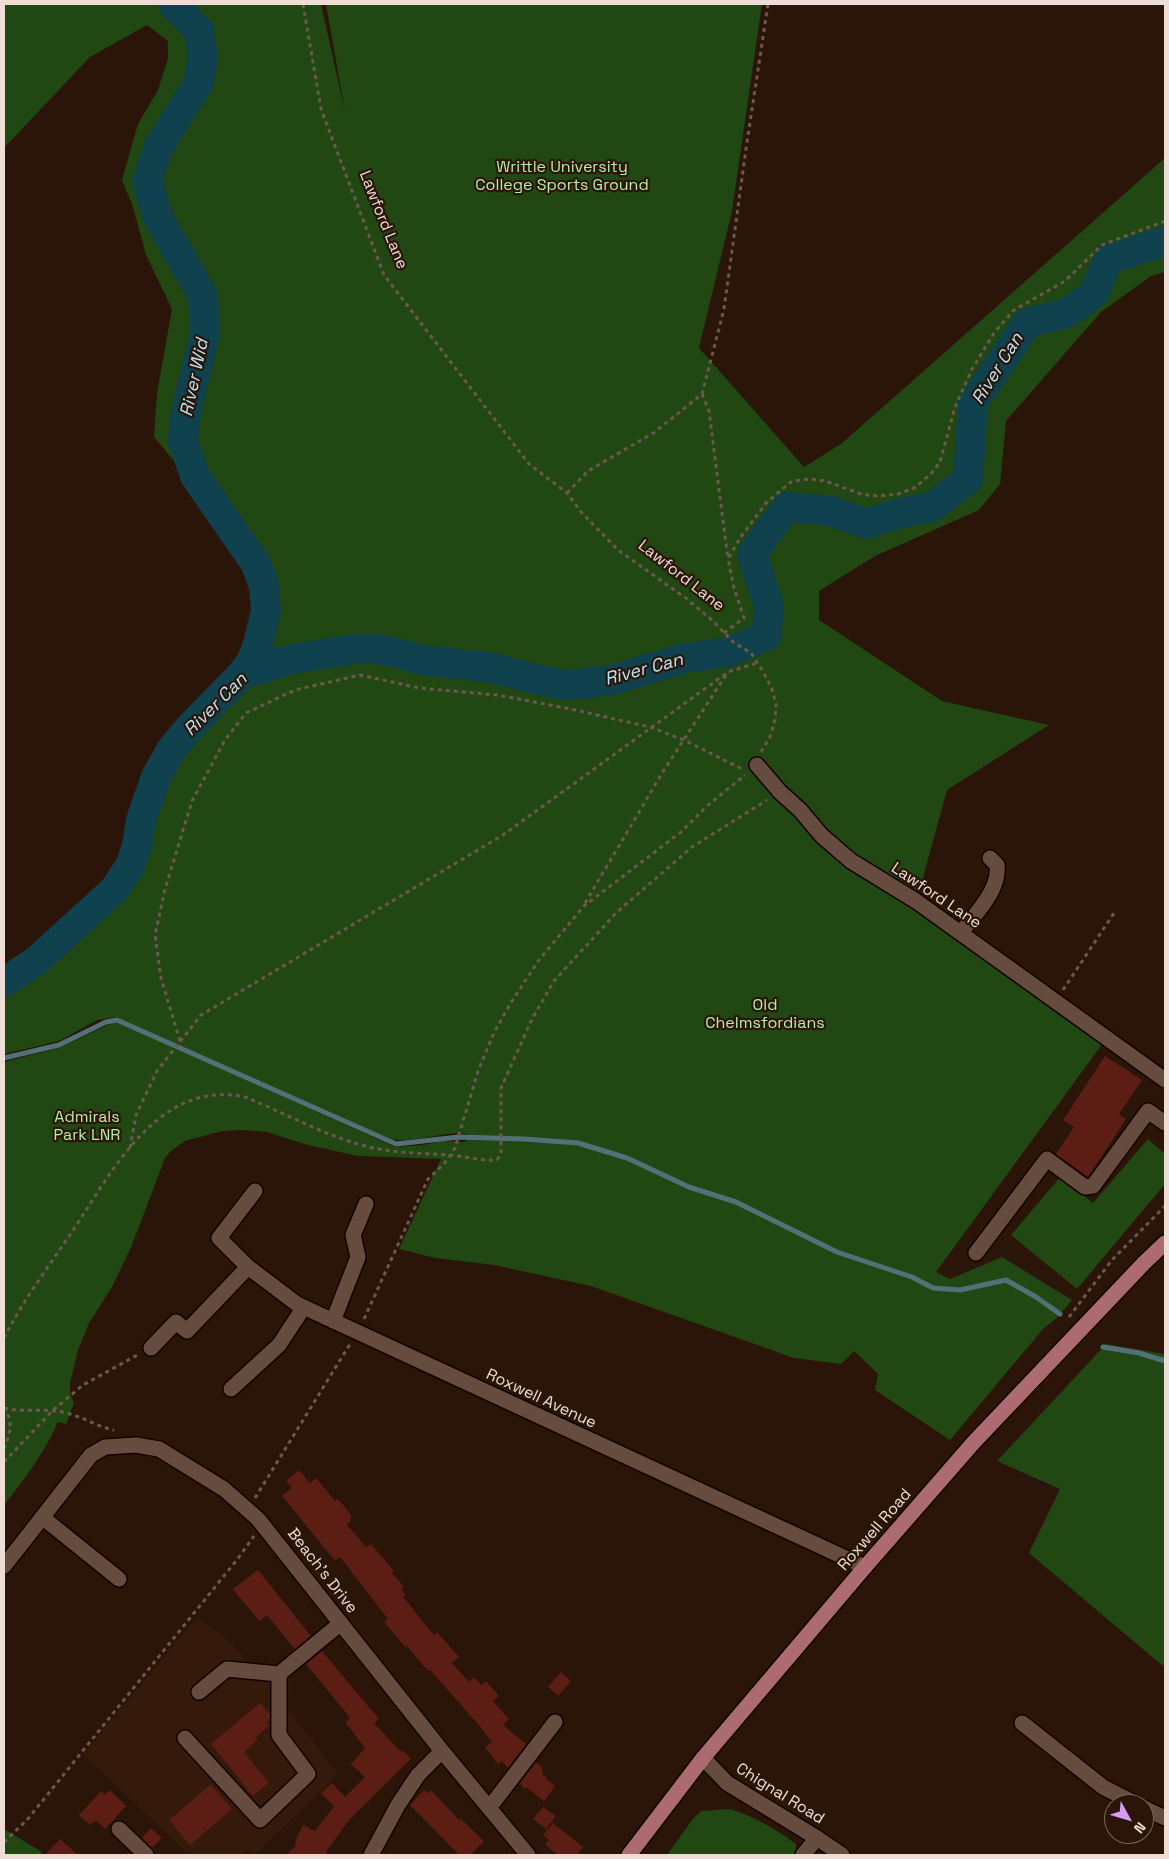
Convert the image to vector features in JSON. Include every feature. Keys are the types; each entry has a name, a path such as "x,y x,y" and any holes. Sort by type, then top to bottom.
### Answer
{"main road":[{"name":"Roxwell Road","path":"629,1855 703,1758 974,1442 1165,1243"}],"street":[{"name":"Lawford Lane","path":"758,765 780,792 800,810 822,836 851,862 916,901 1165,1080"},
{"path":"961,933 994,886 998,873 997,865 990,858"},
{"path":"976,1253 1047,1159 1085,1187 1093,1186 1148,1110 1165,1123"},
{"name":"Roxwell Avenue","path":"255,1190 219,1238 248,1268 304,1307 865,1567"},
{"path":"333,1321 358,1257 353,1235 366,1204"},
{"path":"151,1348 176,1322 187,1331 248,1268"},
{"path":"231,1389 279,1345 304,1307"},
{"name":"Beach's Drive","path":"4,1566 91,1455 106,1447 136,1445 160,1448 224,1489 258,1519 442,1751 528,1855"},
{"path":"42,1517 119,1579"},
{"path":"199,1692 228,1670 280,1674 341,1623"},
{"path":"185,1738 260,1820 308,1774 279,1735 280,1674"},
{"path":"489,1808 555,1722"},
{"path":"1022,1723 1103,1786 1118,1794"},
{"path":"370,1855 398,1805 418,1775 442,1751"},
{"name":"Chignal Road","path":"703,1758 727,1783 842,1855"},
{"path":"119,1829 146,1855"},
{"path":"803,1855 817,1838"}],"path":[{"name":"Lawford Lane","path":"303,4 321,109 384,275 529,464 567,493 582,513 618,550 687,599 713,621 733,642 751,653 764,673 776,704 775,720 770,736 760,752 758,765"},
{"path":"567,493 588,471 655,432 702,394 724,309 768,4"},
{"path":"728,559 740,538 766,503 792,481 811,479 825,481 864,494 879,496 898,494 914,488 930,476 940,462 955,407 972,369 994,333 1014,310 1065,281 1102,246 1165,221"},
{"path":"702,394 710,411 728,559 734,588 744,618 724,633"},
{"path":"130,1149 136,1115 157,1070 201,1015 503,834 728,672 756,663"},
{"path":"451,1155 459,1137 478,1071 505,1012 539,960 584,906 664,770 728,672"},
{"path":"180,1042 161,978 155,935 165,889 192,801 225,740 246,714 295,690 360,675 419,688 505,697 650,727 684,740 748,772 681,832 584,906"},
{"path":"4,1338 40,1279 130,1149 152,1126 178,1106 206,1096 218,1094 245,1097 330,1134 364,1146 397,1152 451,1155 486,1161 497,1160 502,1154 500,1088 532,1019 554,981 617,912 692,847 780,792"},
{"path":"1056,1001 1116,910"},
{"path":"4,1462 52,1411 83,1385 151,1348"},
{"path":"5,1409 34,1412 52,1411 70,1414 102,1428 122,1432 136,1445"},
{"path":"4,1448 10,1432 11,1421 5,1409"},
{"path":"4,1842 27,1820 236,1561 257,1532 258,1519"}],"shaded area":[{"path":"197,1617 226,1638 250,1665 279,1665 334,1639 289,1676 288,1709 338,1774 255,1855 252,1855 247,1850 242,1855 189,1855 83,1754"}],"green space":[{"path":"4,4 321,4 345,112 326,4 762,4 732,211 699,348 804,467 841,444 1165,158 1165,272 1151,276 1101,312 1006,421 1000,484 979,510 875,556 819,591 819,620 942,701 1049,725 947,790 915,907 1103,1043 936,1272 950,1279 1002,1257 1072,1300 1057,1318 1044,1328 950,1440 875,1390 878,1374 854,1351 841,1364 794,1358 591,1286 494,1265 435,1258 399,1249 441,1159 358,1156 308,1145 267,1132 246,1130 222,1131 185,1141 165,1158 132,1245 112,1287 89,1323 78,1350 70,1383 70,1393 74,1403 66,1424 58,1422 34,1465 4,1505 4,1062 59,1048 112,1023 120,1023 395,1147 444,1141 465,1142 469,1134 449,1134 410,1140 390,1139 115,1017 97,1020 59,1041 4,1054 4,970 43,944 79,914 114,874 125,854 140,796 153,765 177,730 235,668 248,651 255,633 257,602 255,580 244,556 198,492 154,437 157,393 172,309 146,255 133,207 122,180 138,124 158,90 168,58 168,41 147,25 90,57 4,148"},
{"path":"1148,1139 1165,1154 1165,1184 1077,1289 1011,1235 1061,1176 1093,1203"},
{"path":"1106,1344 1165,1354 1165,1661 1163,1666 1029,1553 1060,1489 997,1461"},
{"path":"729,1809 755,1819 789,1839 796,1844 795,1855 667,1855 692,1820 701,1811"},
{"path":"4,1829 42,1852 40,1855 4,1855"}],"building":[{"path":"1105,1056 1142,1080 1119,1114 1126,1119 1088,1177 1056,1154 1074,1127 1063,1120"},
{"path":"299,1470 310,1483 316,1478 335,1501 338,1499 344,1506 352,1517 347,1525 366,1547 371,1544 394,1571 392,1573 404,1587 401,1590 406,1595 403,1597 434,1635 437,1632 459,1657 452,1663 469,1682 474,1677 481,1685 486,1681 499,1696 493,1701 509,1719 503,1725 526,1744 508,1768 502,1761 498,1764 485,1747 492,1742 478,1724 384,1622 388,1619 340,1557 335,1561 282,1496 292,1488 286,1481"},
{"path":"258,1570 311,1636 295,1649 267,1615 259,1621 233,1589"},
{"path":"322,1651 379,1719 374,1723 401,1752 402,1750 411,1759 350,1819 327,1850 327,1855 286,1855 295,1847 296,1839 303,1825 315,1831 334,1806 321,1793 332,1783 345,1797 365,1777 351,1764 365,1748 345,1722 350,1718 306,1664"},
{"path":"561,1672 571,1681 558,1696 548,1687"},
{"path":"260,1703 270,1714 270,1719 266,1722 270,1725 256,1737 258,1739 244,1752 269,1783 253,1796 211,1744"},
{"path":"536,1762 542,1767 543,1775 546,1779 555,1786 544,1801 526,1787 524,1789 520,1783"},
{"path":"211,1784 232,1809 190,1845 169,1820"},
{"path":"110,1790 126,1806 105,1829 96,1820 90,1825 79,1815 101,1791 105,1795"},
{"path":"424,1790 427,1793 431,1790 459,1820 461,1819 484,1841 470,1855 459,1855 410,1805"},
{"path":"543,1807 556,1816 546,1829 533,1819"},
{"path":"553,1823 583,1847 577,1855 558,1855 545,1845 549,1840 543,1835"},
{"path":"151,1828 162,1838 152,1848 142,1838"},
{"path":"60,1839 78,1855 45,1855"}],"waterway":[{"name":"River Wid","path":"173,4 199,31 203,58 198,84 159,146 147,181 158,217 203,296 205,334 186,411 183,441 195,476 256,564 264,586 266,611 258,644 252,660 243,673"},
{"name":"River Can","path":"4,982 36,961 114,890 130,866 137,846 141,820 156,777 171,750 192,725 243,673 291,659 356,649 376,649 421,660 492,668 552,683 572,685 612,680 686,658 729,652 766,636 769,607 752,553 787,507 830,511 867,524 900,513 932,507 968,479 973,403 1027,323 1067,313 1093,294 1109,259 1165,241"},
{"path":"4,1058 59,1045 106,1022 117,1020 396,1144 459,1137 578,1143 627,1158 689,1187 736,1202 837,1252 912,1277 933,1288 960,1290 1006,1280 1036,1297 1060,1314"},
{"path":"1103,1347 1139,1353 1165,1361"}],"park label":[{"name":"Writtle University College Sports Ground","path":"562,177"},
{"name":"Old Chelmsfordians","path":"765,1015"},
{"name":"Admirals Park LNR","path":"87,1127"}]}
